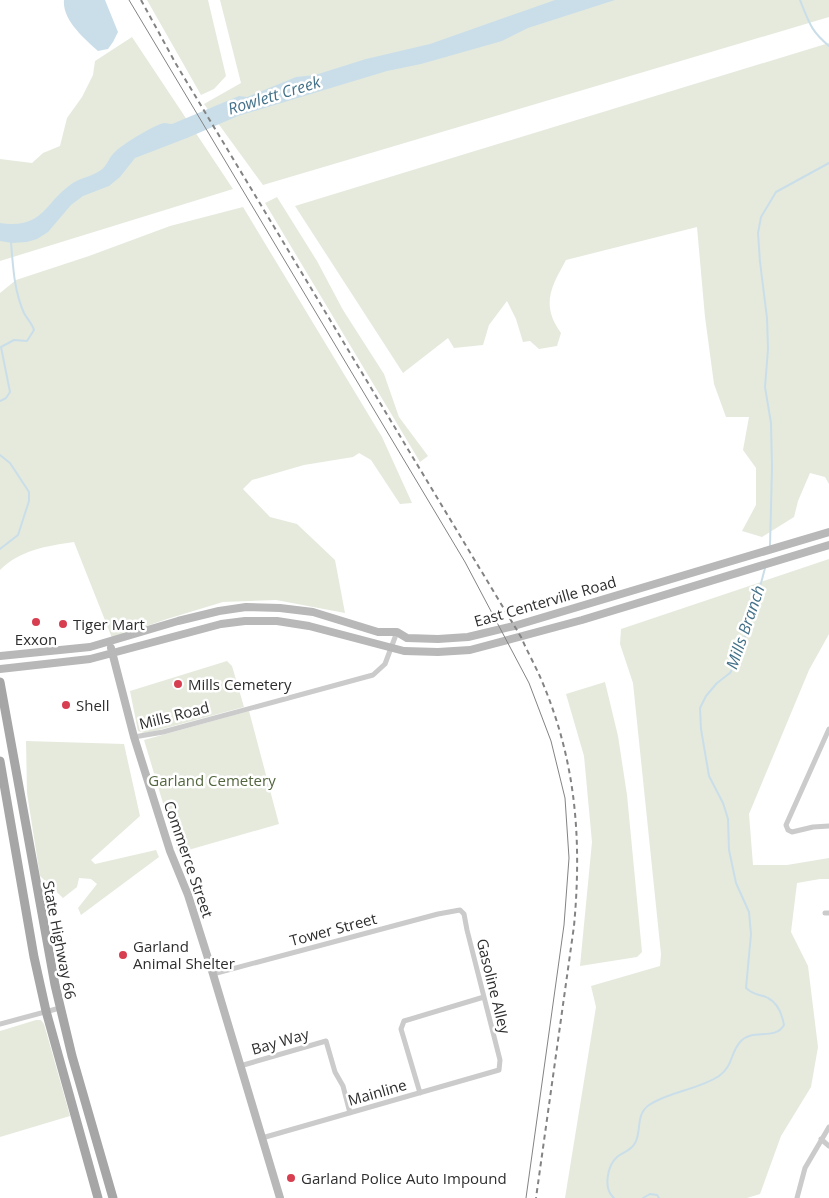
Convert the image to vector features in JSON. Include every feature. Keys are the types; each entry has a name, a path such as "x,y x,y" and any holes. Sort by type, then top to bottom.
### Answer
{"main road":[{"name":"East Centerville Road","path":"0,656 78,649 109,643 219,610 246,607 280,608 313,612 378,632 397,632 407,638 451,638 485,633 829,532"},
{"name":"East Centerville Road","path":"0,669 90,659 221,624 245,621 278,621 309,626 404,651 456,651 486,647 829,545"},
{"path":"679,577 682,589"},
{"path":"578,607 582,620"},
{"path":"451,638 456,651"},
{"name":"Commerce Street","path":"109,643 134,737 170,851 188,895 280,1198"},
{"name":"State Highway 66","path":"0,682 29,849 60,1008 112,1198"},
{"name":"State Highway 66","path":"0,761 33,949 46,1011 98,1198"},
{"path":"86,1153 98,1148"}],"street":[{"name":"Mills Road","path":"134,737 163,732 373,675 385,664 397,632"},
{"path":"829,729 826,744 786,825 788,830 792,832 813,827 829,826"},
{"name":"Tower Street","path":"213,974 429,916 460,910"},
{"name":"Gasoline Alley","path":"460,910 464,914 500,1060 499,1070"},
{"path":"420,1093 401,1029 404,1021 484,997"},
{"path":"0,1024 60,1008"},
{"name":"Bay Way","path":"240,1066 326,1041 335,1072 344,1086 350,1113"},
{"name":"Mainline","path":"262,1138 499,1070"},
{"path":"797,1198 805,1168 829,1127"},
{"path":"821,1139 829,1146"}],"green space":[{"path":"147,0 208,0 226,76 214,89 201,95"},
{"path":"220,0 829,0 829,17 263,185 204,104 241,83"},
{"path":"132,37 233,189 0,261 0,159 32,163 43,153 60,146 67,118 82,97 93,75 95,61"},
{"path":"829,43 829,484 825,477 810,473 798,501 794,517 762,537 742,531 756,505 756,468 743,450 749,417 726,417 714,384 705,317 697,227 566,260 556,278 550,295 551,313 561,333 557,346 539,349 530,341 523,342 516,319 507,301 489,325 483,345 454,348 448,338 403,373 295,206"},
{"path":"277,197 317,261 343,310 384,374 399,417 428,456 420,462 265,203"},
{"path":"243,207 382,437 412,503 400,504 371,460 359,453 353,457 304,465 252,480 243,489 270,517 297,524 335,560 345,613 276,600 223,602 112,638 74,542 44,547 25,553 0,570 0,293 16,280 89,256 170,226"},
{"path":"829,559 829,634 809,670 749,814 753,865 787,865 829,858 829,879 797,883 791,932 808,966 818,1047 811,1087 781,1136 760,1194 747,1198 565,1198 596,1007 591,986 660,966 661,954 633,683 620,644 621,629"},
{"path":"227,661 232,666 244,707 155,731 144,733 138,731 130,691"},
{"path":"605,682 618,736 627,795 642,952 637,957 580,966 592,842 584,756 566,694"},
{"name":"Garland Cemetery","path":"249,711 279,824 178,853 144,740"},
{"path":"26,741 124,744 140,816 91,860 95,864 156,850 159,857 81,915 78,908 97,884 91,879 79,878 77,887 63,898 40,876 27,793"},
{"path":"41,1020 44,1024 70,1116 0,1137 0,1031"}],"water":[{"path":"64,0 105,0 118,32 108,49 98,51 81,35 70,22 64,7"},
{"name":"Rowlett Creek","path":"555,0 615,0 528,28 502,41 421,64 387,71 238,116 135,158 120,177 109,186 83,196 71,205 48,232 37,239 12,243 0,241 0,223 14,224 34,219 70,185 101,170 118,149 160,124 172,124 239,96 247,97 296,77 315,75 366,59 430,44"}],"waterway":[{"name":"Mills Branch","path":"800,0 814,30 829,46"},
{"name":"Mills Branch","path":"770,546 772,467 771,423 765,387 768,349 767,318 758,233 761,217 776,192 829,163"},
{"path":"0,401 6,398 10,392 1,347 14,340 27,341 34,330 24,313 18,296 14,278 11,242"},
{"path":"0,455 10,463 29,492 29,501 18,535 0,549"},
{"name":"Mills Branch","path":"614,1198 608,1189 607,1183 611,1166 617,1157 629,1150 635,1143 640,1118 645,1109 657,1100 711,1081 724,1072 738,1045 746,1037 770,1034 780,1030 784,1025 781,1013 774,1003 768,998 752,993 746,988 751,934 749,912 736,883 729,850 728,819 723,803 709,776 701,729 700,708 706,696 717,683 730,673 736,662 753,614 765,568"},
{"name":"Mills Branch","path":"643,1198 650,1194 657,1195 659,1198"}],"tram line":[{"path":"129,0 465,562 529,683 551,741 565,798 569,858 564,925 526,1198"}],"railway":[{"path":"141,0 176,64 521,637 553,709 569,770 574,800 577,862 576,894 574,926 536,1198"}],"place":[{"name":"Exxon","path":"36,622"},
{"name":"Tiger Mart","path":"63,624"},
{"name":"Mills Cemetery","path":"178,684"},
{"name":"Shell","path":"66,705"},
{"name":"Garland Animal Shelter","path":"123,955"},
{"name":"Garland Police Auto Impound","path":"291,1178"}]}
